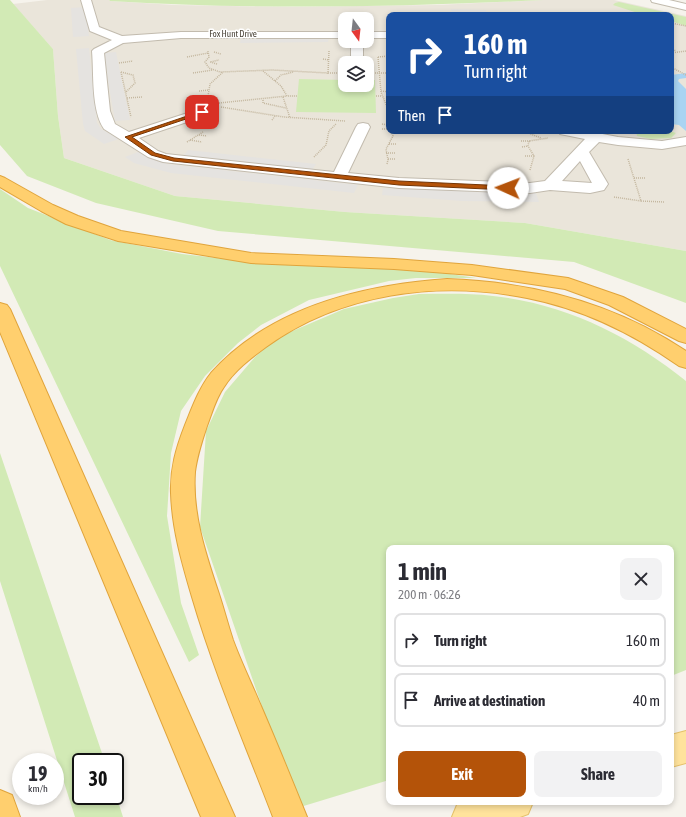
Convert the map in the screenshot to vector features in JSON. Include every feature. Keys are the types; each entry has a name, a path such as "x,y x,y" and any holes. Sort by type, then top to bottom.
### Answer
{"highway":[{"path":"0,181 47,208 72,220 118,236 251,258 303,262 394,264 449,268 568,284 616,301 686,337"},
{"path":"290,817 220,642 192,548 183,499 185,458 200,414 218,380 249,350 278,329 307,315 362,296 388,290 443,285 482,286 518,291 564,302 615,319 657,341 686,361"},
{"path":"0,309 218,817"},
{"path":"0,806 3,817"}],"main road":[{"path":"674,750 686,746"}],"street":[{"path":"86,0 94,29 121,40"},
{"path":"656,0 686,7"},
{"name":"Fox Hunt Drive","path":"121,40 195,35 338,35"},
{"path":"374,35 386,35"},
{"path":"121,40 98,51 103,111 109,126 153,154 163,158 410,184 530,188 550,185 590,188 598,187 600,184 598,179 596,141"},
{"path":"128,137 202,112"},
{"path":"339,177 357,124"},
{"path":"574,134 596,141 662,145 686,141"},
{"path":"550,185 596,141"}],"path":[{"path":"674,24 686,26"},
{"path":"195,35 197,44 208,52 209,57 205,62"},
{"path":"214,52 218,50"},
{"path":"328,73 329,50"},
{"path":"676,52 686,51"},
{"path":"186,57 208,52 220,54"},
{"path":"378,52 380,91 382,101 386,107"},
{"path":"378,56 386,56"},
{"path":"323,59 329,60"},
{"path":"205,62 219,60"},
{"path":"133,61 119,63 133,124 142,132"},
{"path":"205,62 209,68 223,72 269,70 338,73"},
{"path":"210,62 217,64"},
{"path":"674,68 686,75"},
{"path":"193,73 214,70"},
{"path":"261,70 266,72 281,86 287,96"},
{"path":"275,81 281,75 298,71"},
{"path":"121,72 133,75 135,83 125,92"},
{"path":"208,99 210,83 223,72"},
{"path":"374,74 386,73"},
{"path":"199,91 209,90"},
{"path":"380,91 386,92"},
{"path":"219,103 297,96"},
{"path":"376,96 381,96"},
{"path":"127,98 142,97"},
{"path":"283,97 286,108 290,113 290,118"},
{"path":"263,100 263,103 266,105 286,108"},
{"path":"218,107 290,118 357,124"},
{"path":"272,120 274,116"},
{"path":"312,160 326,145 329,131 336,124"},
{"path":"381,124 386,125"},
{"path":"384,167 388,159 386,152 393,136 392,134"},
{"path":"530,134 543,139"},
{"path":"198,135 207,136"},
{"path":"521,141 560,139 596,141"},
{"path":"190,140 202,142"},
{"path":"528,146 530,141"},
{"path":"389,144 396,144"},
{"path":"522,146 528,146"},
{"path":"528,146 534,156 533,164 526,175 530,188"},
{"path":"386,152 396,153"},
{"path":"525,156 534,156"},
{"path":"624,156 629,160 641,201"},
{"path":"388,159 396,159"},
{"path":"634,178 645,178"},
{"path":"598,187 620,199 664,202"}],"shaded area":[{"path":"47,0 109,0 175,5 292,7 437,5 544,0 614,0 668,12 386,12 386,134 674,134 674,13 686,16 686,251 525,223 345,212 175,196 64,158 58,116 53,49 13,4"},
{"path":"85,7 89,36 73,37 71,8"},
{"path":"451,9 486,10 487,12 452,12"},
{"path":"241,38 329,38 328,42 240,43"},
{"path":"89,48 97,123 101,129 119,139 104,144 85,131 83,124 76,49"},
{"path":"116,52 130,120 115,121 103,53"},
{"path":"188,150 316,164 312,170 183,156"},
{"path":"138,152 167,164 358,185 354,193 171,173 134,163 125,157"},
{"path":"383,188 536,193 539,202 462,201 382,195"}],"green space":[{"path":"0,0 10,0 53,49 58,116 64,158 175,196 345,212 525,223 686,251 686,303 574,262 218,231 96,203 27,176 0,145"},
{"path":"109,0 544,0 381,6 219,6"},
{"path":"619,2 664,12 635,12 613,5"},
{"path":"674,14 686,17 686,26 674,22"},
{"path":"299,79 338,80 338,92 374,92 375,80 376,113 296,112"},
{"path":"676,133 671,138 651,139 637,136 637,134"},
{"path":"0,189 28,208 110,240 182,254 270,264 431,271 476,278 416,278 389,281 309,300 261,325 238,343 205,376 181,411 171,453 167,516 181,603 199,655 189,662 0,266"},
{"path":"419,294 466,294 520,300 546,306 620,336 665,365 686,381 686,670 674,675 674,545 386,545 386,781 297,808 200,527 206,431 225,392 255,357 276,338 344,309"},
{"path":"0,453 102,753 72,753 72,805 119,805 123,817 75,817 64,782 64,753 55,753 0,581"}],"water":[{"path":"686,73 686,78 679,79 678,81 686,89 686,131 679,125 674,124 674,75"}],"route":[{"path":"202,112 128,137 153,154 173,160 399,183 508,188"}]}
